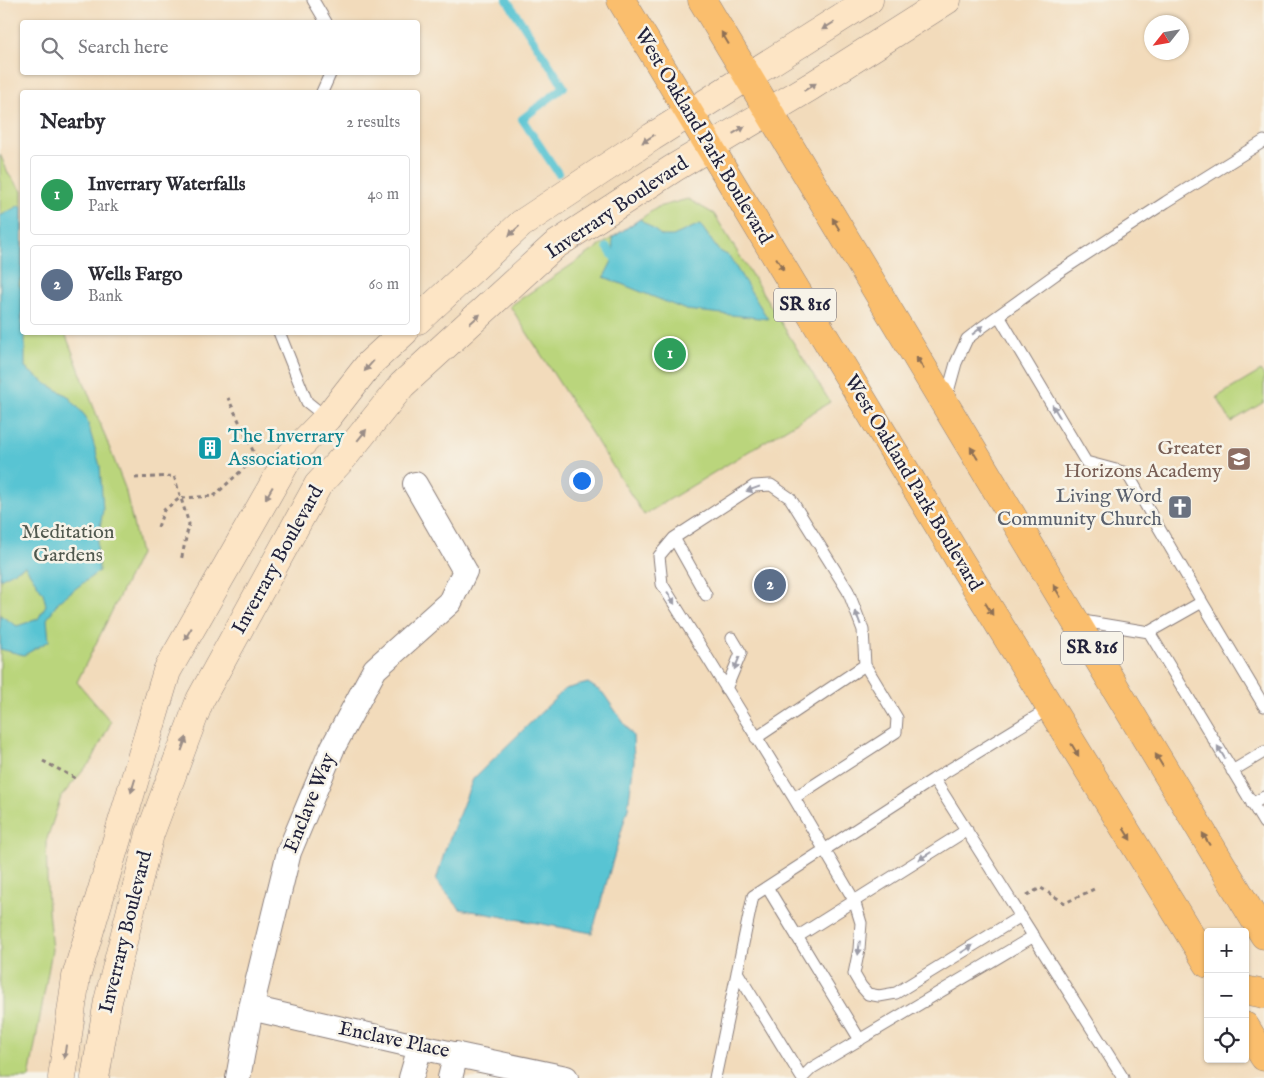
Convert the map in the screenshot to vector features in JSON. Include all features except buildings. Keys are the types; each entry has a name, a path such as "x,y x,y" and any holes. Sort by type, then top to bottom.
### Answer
{"main road":[{"name":"West Oakland Park Boulevard","path":"621,0 1050,708 1204,958"},
{"name":"SR 816","path":"702,0 1264,935"},
{"path":"1249,991 1264,994"},
{"path":"1249,1033 1264,1057"}],"street":[{"name":"Inverrary Boulevard","path":"420,318 521,224 689,113 869,0"},
{"name":"Inverrary Boulevard","path":"95,1078 108,1001 150,834 200,700 318,485 343,458 402,385 554,246 947,0"},
{"name":"Inverrary Boulevard","path":"62,1078 76,977 167,671 290,457 327,418 370,363 401,335"},
{"path":"318,485 334,438 334,427 327,418"},
{"name":"Enclave Way","path":"238,1078 251,1008 289,852 333,746 375,669 450,602 465,570 415,484"},
{"name":"Enclave Place","path":"251,1008 566,1078"},
{"path":"411,1078 420,1047"},
{"path":"450,1078 456,1054"}],"lane":[{"path":"312,0 325,20"},
{"path":"323,90 330,75"},
{"path":"945,405 956,363 967,339 980,328 1056,274 1264,141"},
{"path":"999,316 1086,462 1127,473 1264,706"},
{"path":"279,335 307,402 327,418"},
{"path":"794,798 896,732 897,718 865,666 863,630 848,591 790,498 771,485 754,486 674,538 659,556 662,584 794,798 854,900 861,923 860,949 854,974 861,986 868,994 879,996 896,993 1021,916"},
{"path":"674,538 706,595"},
{"path":"1075,620 1148,632 1202,602"},
{"path":"1148,632 1264,823"},
{"path":"726,689 741,653 732,638"},
{"path":"756,738 865,666"},
{"path":"715,1078 752,896 934,779 1050,708"},
{"path":"1232,771 1264,752"},
{"path":"934,779 1123,1078"},
{"path":"1252,804 1264,796"},
{"path":"797,937 967,830"},
{"path":"767,887 860,1040"},
{"path":"737,972 802,1078 812,1068 1034,936"}],"path":[{"path":"158,527 164,510 180,498 214,496 256,457 228,398"},
{"path":"134,478 174,476 189,524 181,561"},
{"path":"44,760 75,778"},
{"path":"1024,896 1041,888 1065,903 1096,888"}],"green space":[{"name":"Meditation Gardens","path":"0,154 9,175 20,189 20,335 66,335 125,488 140,554 77,682 111,722 92,760 61,797 46,842 48,910 52,950 29,1078 0,1078"},
{"path":"688,199 714,214 830,402 644,515 510,306 658,207"},
{"path":"1261,371 1264,376 1264,402 1231,422 1217,397"}],"water":[{"path":"20,205 20,335 25,335 25,368 68,396 86,417 100,466 103,510 97,544 99,571 59,601 47,619 49,641 24,655 0,649 0,615 17,626 38,619 46,605 43,593 25,566 0,579 0,216"},
{"path":"640,219 662,236 673,236 700,224 718,250 729,256 768,319 686,310 604,277 614,257 612,238"},
{"path":"588,683 603,693 633,736 634,761 628,808 592,933 460,909 436,881 445,850 473,779 565,689"}],"waterway":[{"path":"507,0 564,87 522,119 558,173"},
{"path":"607,247 619,265"}],"place":[{"name":"Inverrary Waterfalls","path":"670,354"},
{"name":"The Inverrary Association","path":"210,448"},
{"name":"Greater Horizons Academy","path":"1239,459"},
{"name":"Living Word Community Church","path":"1180,507"},
{"name":"Wells Fargo","path":"770,585"}]}
